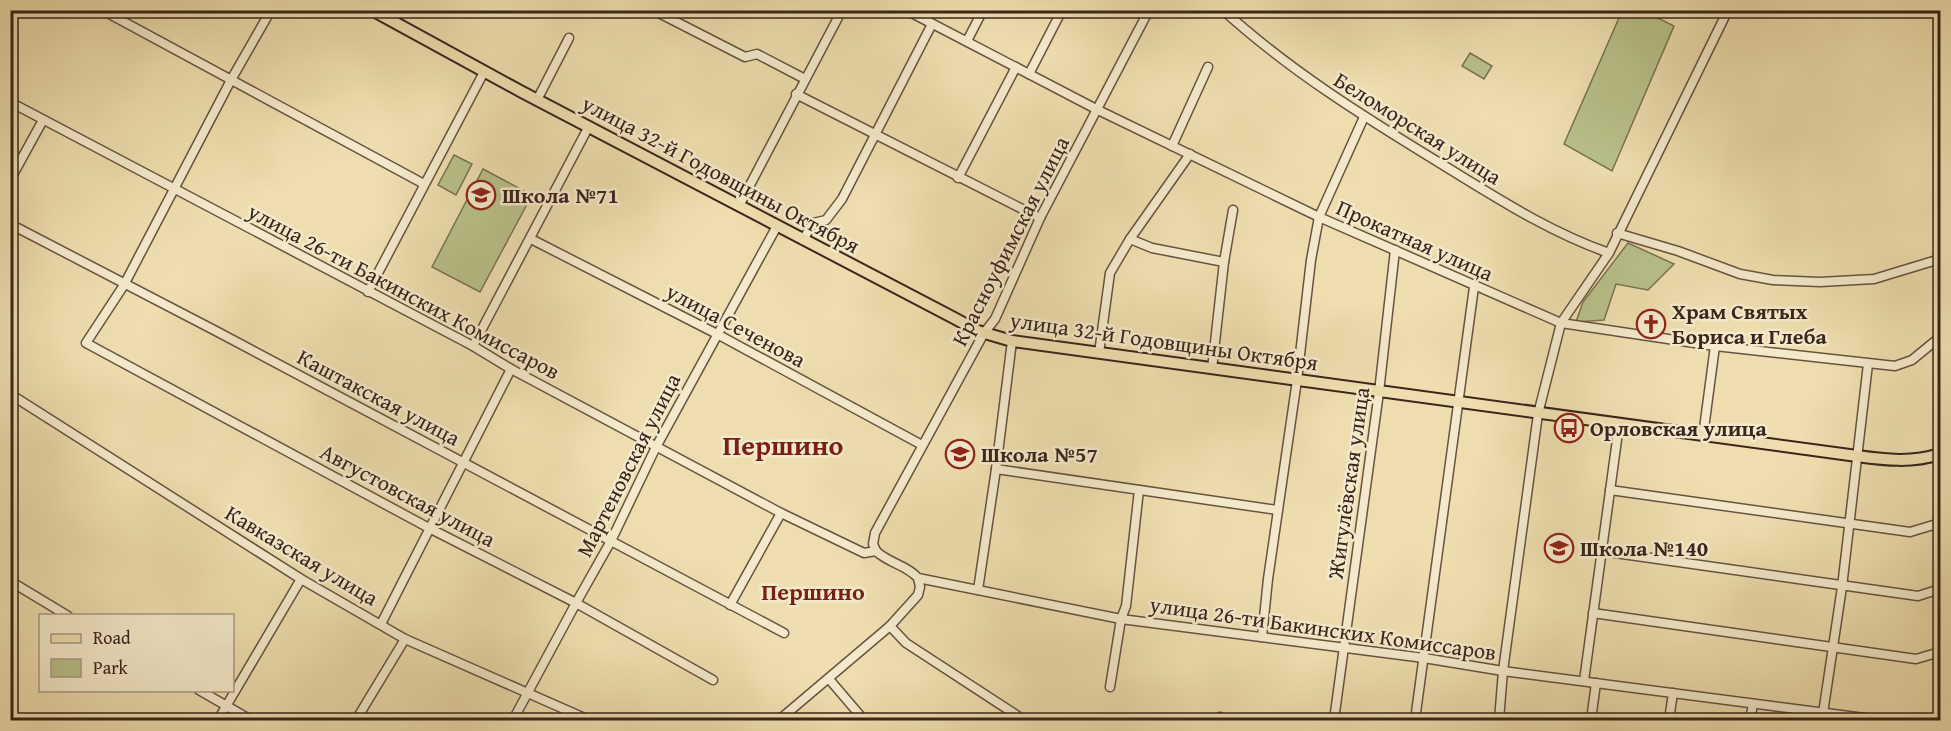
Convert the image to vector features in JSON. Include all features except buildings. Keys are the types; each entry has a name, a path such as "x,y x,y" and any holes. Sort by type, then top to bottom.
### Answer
{"main road":[{"name":"улица 32-й Годовщины Октября","path":"372,10 484,72 803,240 984,333 1012,341 1857,456 1907,461 1926,459 1941,454"}],"street":[{"path":"102,10 424,184"},
{"path":"124,285 231,80 271,10"},
{"path":"652,10 745,57 757,54 805,79"},
{"path":"739,206 842,10"},
{"name":"Прокатная улица","path":"906,10 1098,110 1319,217 1561,324 1715,346 1895,366 1912,360 1941,337"},
{"path":"967,41 983,10"},
{"path":"1029,74 1062,10"},
{"name":"Красноуфимская улица","path":"876,551 873,544 874,533 984,333 995,320 1040,218 1149,10"},
{"name":"Беломорская улица","path":"1223,10 1257,42 1364,117 1535,221 1585,245 1609,253"},
{"path":"1499,720 1503,670 1538,414 1561,324 1609,253 1728,10"},
{"path":"803,240 813,222 826,220 842,199 932,24"},
{"path":"537,100 569,38"},
{"path":"958,178 1016,67"},
{"path":"1172,146 1208,67"},
{"path":"368,292 484,72"},
{"path":"796,94 1040,218"},
{"name":"улица 26-ти Бакинских Комиссаров","path":"10,102 473,346 511,369 781,513 864,553 876,551 883,559 914,573 918,578 1121,619 1424,658 1753,704 1823,717 1880,720"},
{"path":"1262,637 1277,510 1297,381 1311,260 1319,217 1364,117"},
{"path":"10,180 43,120"},
{"path":"473,346 589,126"},
{"path":"1099,353 1110,273 1130,239 1190,154"},
{"path":"1212,369 1224,262 1233,210"},
{"name":"Каштакская улица","path":"10,224 784,633"},
{"name":"Мартеновская улица","path":"513,720 611,542 656,447 777,226"},
{"path":"1617,233 1678,251 1740,274 1773,280 1820,282 1874,279 1941,259"},
{"name":"улица Сеченова","path":"531,239 717,334 922,445"},
{"path":"1130,239 1152,248 1224,262"},
{"name":"Жигулёвская улица","path":"1334,720 1379,392 1395,250"},
{"name":"Августовская улица","path":"124,285 86,343 429,528 576,603 713,680"},
{"path":"1415,720 1474,286"},
{"path":"978,590 1012,341"},
{"path":"1703,436 1715,346"},
{"path":"1823,717 1842,587 1868,364"},
{"path":"381,624 511,369"},
{"name":"Кавказская улица","path":"10,394 301,579 405,639 589,720"},
{"path":"1584,681 1619,425"},
{"path":"996,469 1277,510"},
{"path":"1110,687 1121,619 1126,606 1139,490"},
{"path":"1610,490 1910,532 1941,523"},
{"path":"730,605 781,513"},
{"path":"1601,551 1918,596 1941,589"},
{"path":"779,720 890,626 918,595 920,587 918,578"},
{"path":"218,720 301,579"},
{"path":"10,582 66,614"},
{"path":"1593,613 1916,659 1941,652"},
{"path":"890,626 906,643 1024,720"},
{"path":"356,720 405,639"},
{"path":"829,678 864,720"},
{"path":"1591,720 1596,683"},
{"path":"202,692 251,720"},
{"path":"1669,720 1673,693"},
{"path":"1750,720 1753,704"}],"green space":[{"path":"1622,11 1644,11 1674,26 1612,171 1564,144"},
{"path":"1470,53 1492,66 1484,79 1462,66"},
{"path":"454,155 472,164 456,195 438,185"},
{"path":"483,169 532,195 480,292 432,267"},
{"path":"1628,243 1674,264 1648,290 1616,284 1604,320 1576,322 1583,302"}],"place":[{"name":"Школа №71","path":"481,195"},
{"name":"Храм Святых Бориса и Глеба","path":"1651,324"},
{"name":"Орловская улица","path":"1569,428"},
{"name":"Школа №57","path":"960,454"},
{"name":"Школа №140","path":"1559,548"}],"district":[{"name":"Першино","path":"783,444"},
{"name":"Першино","path":"813,591"}]}
